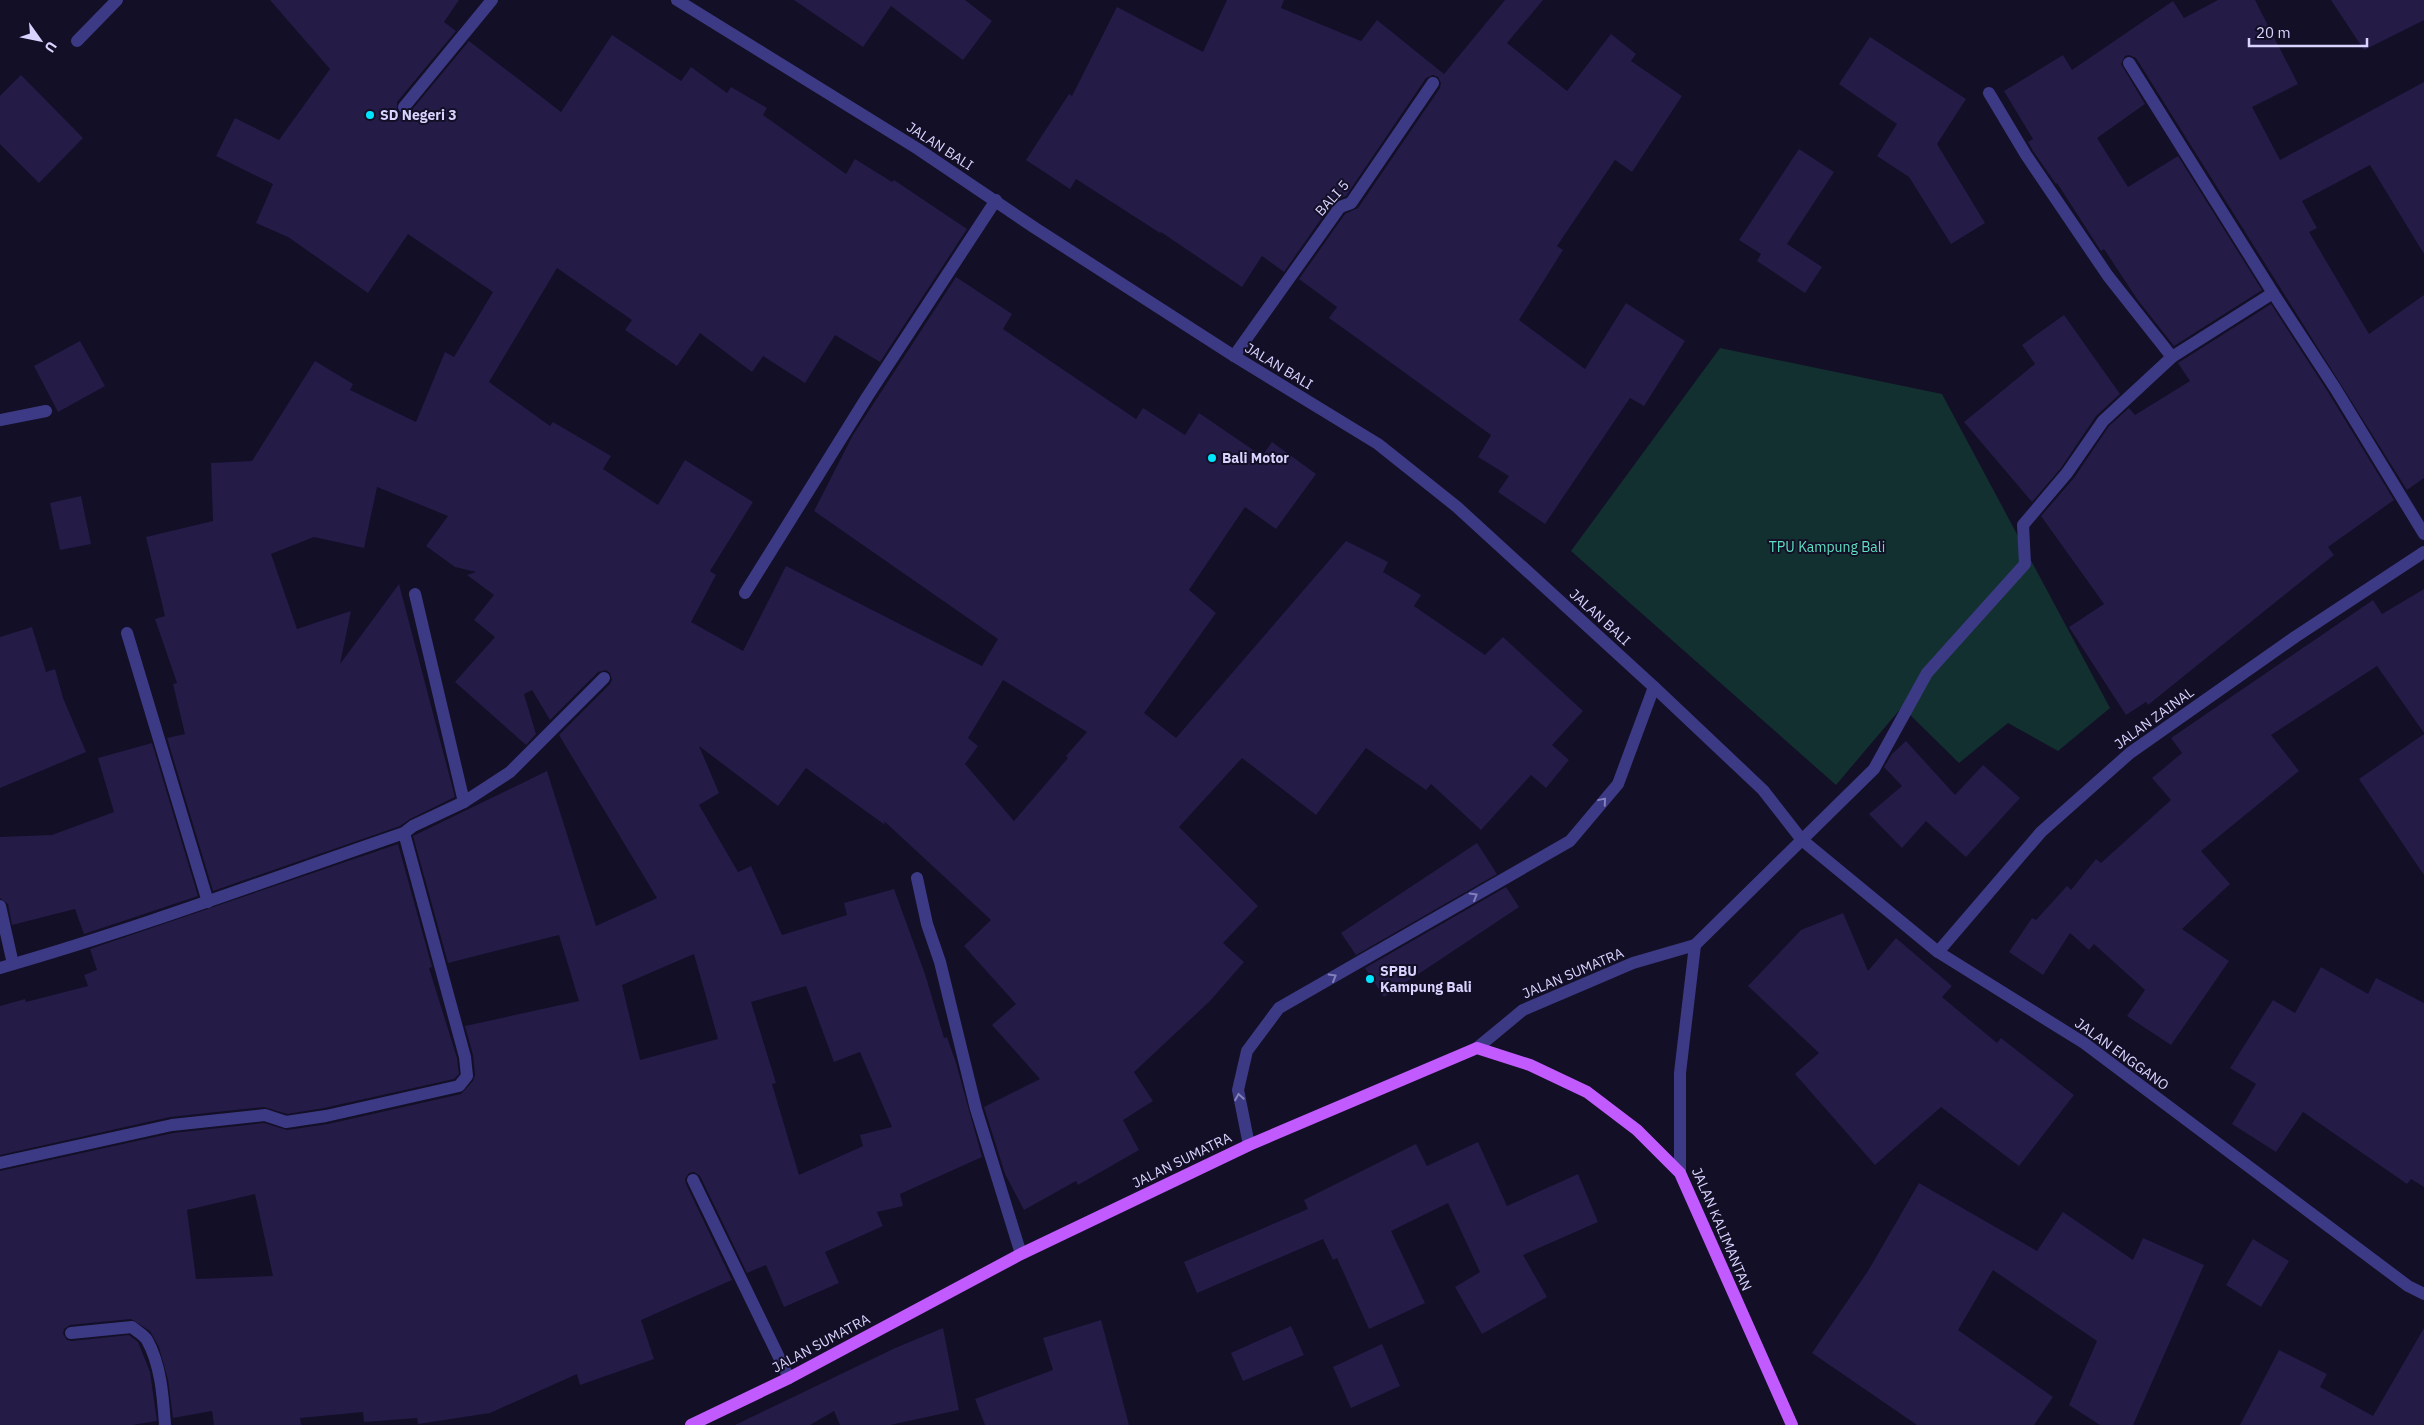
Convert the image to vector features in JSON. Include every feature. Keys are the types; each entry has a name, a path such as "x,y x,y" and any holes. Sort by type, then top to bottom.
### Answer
{"main road":[{"name":"JALAN SUMATRA","path":"691,1425 788,1378 1021,1254 1249,1144 1478,1048"},
{"path":"1478,1048 1530,1065 1587,1092 1637,1130 1680,1173"},
{"name":"JALAN KALIMANTAN","path":"1680,1173 1792,1425"}],"street":[{"path":"77,41 117,0"},
{"path":"404,107 492,0"},
{"name":"JALAN BALI","path":"676,0 918,149 1035,228 1234,356 1378,444 1457,506 1654,687 1763,790 1802,840"},
{"path":"2129,63 2273,293 2336,388 2424,534"},
{"name":"BALI 5","path":"1234,356 1340,207 1351,203 1433,83"},
{"path":"1990,93 2026,155 2108,276 2172,357"},
{"path":"745,593 867,397 996,200"},
{"path":"1695,945 1874,769 1927,673 2025,564 2023,525 2067,473 2103,421 2172,357 2273,293"},
{"path":"0,420 46,411"},
{"name":"JALAN ZAINAL","path":"1938,952 2041,832 2130,753 2295,637 2424,552"},
{"path":"415,594 464,802"},
{"path":"127,633 208,902"},
{"path":"0,968 208,902 404,833 413,826 464,802 510,772 604,678"},
{"path":"1249,1144 1238,1090 1247,1051 1279,1008 1570,841 1618,784 1654,687"},
{"path":"0,1163 172,1125 264,1116 286,1122 326,1116 459,1086 467,1076 465,1057 404,833"},
{"name":"JALAN ENGGANO","path":"1802,840 1938,952 2084,1042 2400,1280 2424,1294"},
{"path":"917,878 927,924 940,962 976,1109 1021,1254"},
{"path":"0,906 13,964"},
{"name":"JALAN SUMATRA","path":"1478,1048 1524,1010 1633,963 1695,945"},
{"name":"JALAN KALIMANTAN","path":"1680,1173 1680,1073 1695,945"},
{"path":"693,1180 788,1378"},
{"path":"70,1333 132,1327 146,1338 157,1367 164,1398 165,1425"}],"green space":[{"name":"TPU Kampung Bali","path":"1720,348 1942,394 2110,708 2058,751 2008,723 1959,763 1902,707 1836,785 1571,551"}],"building":[{"path":"270,0 459,0 444,22 456,31 397,102 397,110 403,115 410,112 469,41 561,112 612,35 681,81 691,67 727,93 731,87 767,108 763,115 846,174 855,159 892,182 894,180 967,229 880,362 835,335 805,383 763,356 752,372 700,333 677,366 625,330 632,320 557,268 489,382 550,426 553,422 611,456 603,469 658,505 685,460 753,502 710,571 716,575 691,622 743,651 786,566 982,666 998,639 814,511 853,435 956,277 1012,314 1003,329 1136,419 1143,408 1185,435 1199,413 1262,456 1272,442 1316,474 1276,529 1245,507 1189,590 1216,613 1144,713 1176,738 1346,541 1388,562 1383,572 1421,595 1414,606 1485,655 1503,637 1583,711 1552,745 1569,760 1546,788 1531,775 1481,830 1431,784 1426,790 1366,748 1316,815 1242,758 1179,827 1258,906 1223,943 1244,962 1210,1001 1134,1072 1153,1101 1123,1120 1139,1150 1078,1185 1076,1181 1024,1210 1005,1174 984,1107 1040,1079 992,1025 1016,1004 964,946 991,920 884,821 885,825 806,768 778,806 699,746 719,793 699,805 738,872 751,866 782,935 847,915 844,903 894,889 925,974 944,1038 947,1037 956,1063 982,1157 900,1194 903,1206 877,1212 883,1226 825,1252 839,1283 784,1307 766,1265 747,1273 700,1176 694,1172 689,1173 685,1179 686,1184 732,1280 641,1320 654,1359 580,1385 577,1374 490,1413 418,1424 417,1418 364,1422 363,1412 300,1418 301,1425 214,1425 212,1411 173,1418 168,1380 159,1347 150,1331 131,1319 70,1325 64,1329 63,1334 67,1340 72,1341 129,1335 138,1342 150,1372 157,1421 132,1425 0,1425 0,1171 173,1133 264,1123 287,1130 328,1124 461,1094 473,1081 475,1075 473,1055 465,1026 579,1001 559,935 448,963 413,836 547,771 596,926 657,898 559,735 610,684 612,680 610,673 606,670 598,672 550,720 532,690 524,694 536,734 526,745 455,682 495,637 474,620 494,595 467,575 476,572 455,567 426,546 448,516 377,487 364,548 314,537 271,554 297,629 351,611 340,664 399,584 455,797 410,819 400,826 213,891 167,738 185,734 173,684 177,683 155,619 165,616 146,537 213,521 211,463 252,461 315,361 353,384 350,390 416,422 445,352 454,357 493,292 408,234 368,293 288,237 256,223 273,184 216,156 235,118 279,140 330,69","holes":["1003,680 1087,732 1066,756 1068,758 1014,821 965,764 978,746 968,738","694,954 718,1039 640,1060 622,985","806,986 834,1062 860,1052 892,1127 860,1135 863,1146 799,1175 772,1084 776,1083 751,1002","255,1194 273,1276 196,1279 187,1210"]},
{"path":"794,0 965,0 992,21 963,60 891,6 863,47"},
{"path":"1227,0 1284,0 1281,8 1361,41 1377,20 1444,74 1505,0 1543,0 1507,43 1567,91 1611,34 1636,54 1631,61 1682,96 1632,172 1615,160 1557,246 1563,250 1519,320 1585,369 1626,303 1685,341 1644,406 1630,398 1545,524 1498,492 1509,476 1478,457 1491,435 1329,318 1337,307 1299,279 1345,214 1358,208 1440,88 1441,83 1438,77 1433,75 1426,78 1346,196 1333,202 1284,272 1262,256 1242,287 1161,232 1076,179 1070,189 1026,160 1069,94 1072,96 1117,7 1203,52"},
{"path":"2218,0 2255,0 2298,84 2252,107 2280,160 2424,82 2424,254 2370,165 2302,201 2317,228 2309,232 2369,334 2424,295 2424,478 2407,490 2136,58 2129,55 2125,56 2121,64 2145,104 2097,138 2128,187 2178,156 2262,290 2174,346 2137,299 2104,249 2101,251 2057,183 2033,151 2028,142 2033,139 2004,91 2063,55 2072,70 2173,1 2184,18"},
{"path":"2331,0 2424,0 2424,20 2364,50"},
{"path":"1870,37 1966,99 1937,144 1985,223 1951,244 1909,177 1877,156 1897,124 1839,84"},
{"path":"21,75 83,138 39,183 0,144 0,96"},
{"path":"1799,149 1834,172 1787,244 1822,267 1805,293 1757,261 1761,254 1739,240"},
{"path":"2271,304 2328,392 2394,500 2328,547 2334,555 2148,705 2146,702 2126,715 2069,627 2104,604 2041,516 2074,478 2109,426 2129,408 2135,415 2190,381 2178,363"},
{"path":"2064,315 2120,394 2096,416 2061,468 2032,502 1964,422 2035,364 2022,345"},
{"path":"80,341 105,386 58,412 34,366"},
{"path":"81,496 91,544 60,550 50,503"},
{"path":"2424,589 2424,733 2377,666 2271,735 2299,771 2201,851 2230,884 2182,929 2229,961 2171,1045 2127,1016 2145,990 2094,944 2089,950 2070,933 2043,975 2009,952 2032,918 2036,920 2067,886 2071,890 2096,859 2101,863 2171,800 2152,778 2182,753 2171,738 2373,600 2382,614"},
{"path":"32,627 46,672 55,669 63,698 86,752 0,788 0,637"},
{"path":"2424,734 2424,875 2359,779"},
{"path":"1906,741 1955,795 1983,765 2020,798 1966,857 1926,821 1902,848 1869,814 1902,786 1884,767 1892,754"},
{"path":"152,743 198,896 84,934 75,909 12,925 8,904 0,898 0,837 52,835 114,812 98,758"},
{"path":"1477,843 1497,874 1356,955 1341,933"},
{"path":"398,844 432,967 429,968 457,1058 459,1074 454,1079 324,1108 287,1114 264,1107 170,1117 0,1155 0,1006 25,999 26,1002 88,986 84,975 97,970 90,949"},
{"path":"1506,887 1519,907 1384,997 1365,968"},
{"path":"1843,913 1868,971 1896,938 1952,986 1942,997 1997,1043 2001,1038 2074,1095 2019,1166 1941,1107 1875,1165 1795,1074 1819,1053 1748,986 1801,930"},
{"path":"2321,967 2368,994 2376,978 2424,1003 2424,1187 2411,1179 2407,1184 2303,1112 2276,1152 2232,1124 2256,1084 2230,1068 2273,1000 2295,1013"},
{"path":"1478,1142 1507,1206 1578,1174 1598,1222 1523,1255 1547,1297 1482,1334 1455,1287 1480,1272 1448,1203 1391,1231 1425,1303 1369,1329 1337,1258 1333,1260 1323,1239 1197,1293 1184,1262 1308,1209 1304,1200 1416,1144 1427,1166"},
{"path":"1919,1183 2037,1251 2063,1212 2133,1260 2143,1238 2204,1265 2133,1425 2100,1425 2069,1405 2097,1341 1993,1270 1958,1330 2053,1397 2034,1425 1917,1425 1812,1353 1868,1271"},
{"path":"2253,1239 2289,1261 2261,1307 2226,1285"},
{"path":"1101,1320 1129,1425 985,1425 975,1399 1053,1370 1043,1338"},
{"path":"1291,1326 1304,1355 1243,1381 1231,1353"},
{"path":"943,1328 959,1410 890,1425 840,1425 834,1411 810,1425 735,1425 893,1349"},
{"path":"2424,1328 2424,1425 2240,1425 2279,1350 2327,1374 2320,1387 2373,1416"},
{"path":"1382,1344 1400,1386 1351,1408 1333,1367"}],"place":[{"name":"SD Negeri 3","path":"370,115"},
{"name":"Bali Motor","path":"1212,458"},
{"name":"SPBU Kampung Bali","path":"1370,979"}]}
